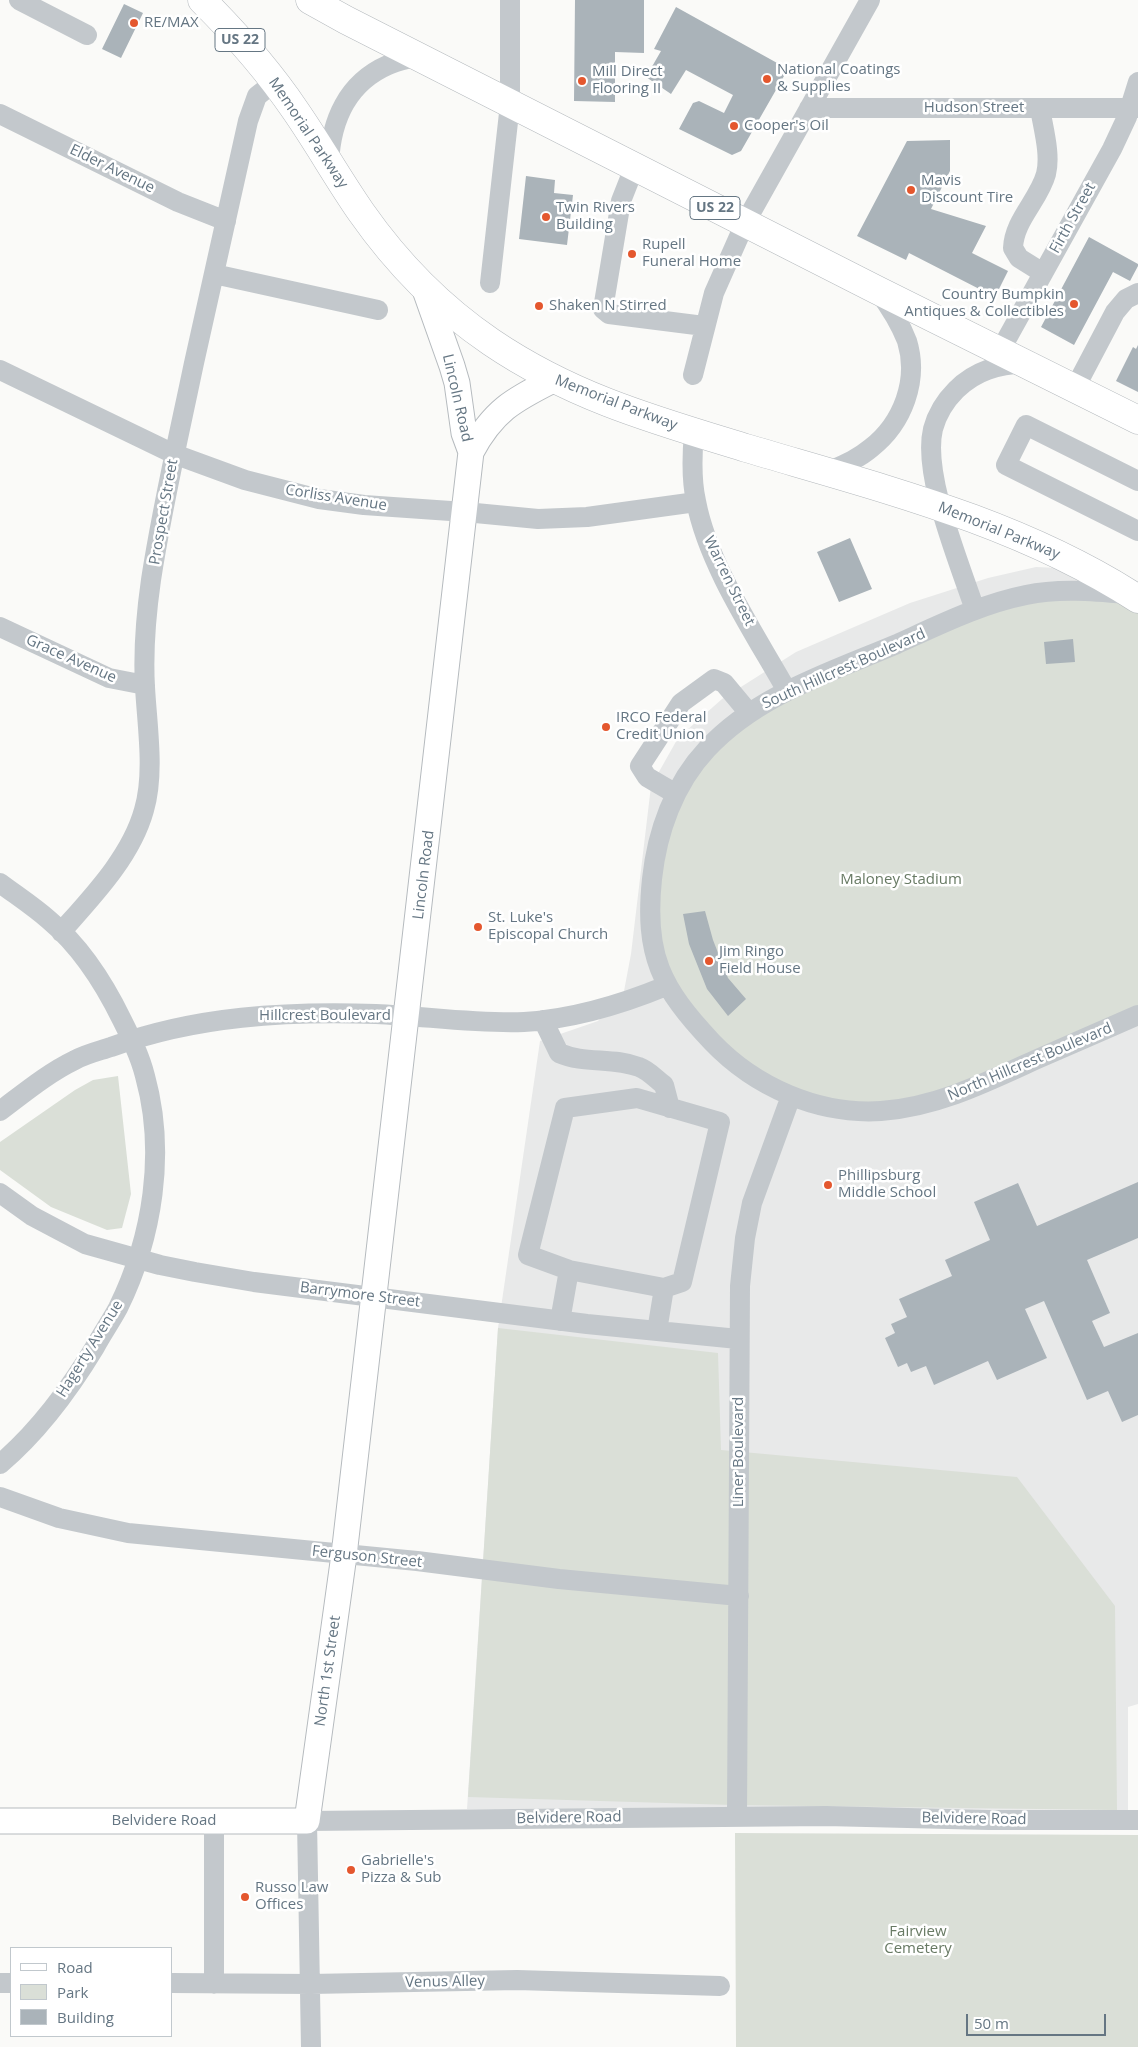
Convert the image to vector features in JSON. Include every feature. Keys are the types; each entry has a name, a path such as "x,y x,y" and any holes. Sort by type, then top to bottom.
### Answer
{"highway":[{"name":"Memorial Parkway","path":"202,0 242,42 275,82 378,235 424,287 488,340 553,380 600,400 694,432 984,522 1046,547 1134,597"},
{"name":"US 22","path":"310,0 634,168 1138,420"}],"main road":[{"name":"Lincoln Road","path":"424,287 452,366 464,433 471,452"},
{"name":"Lincoln Road","path":"374,1297 466,512 471,452 484,429 499,412 517,398 553,380"},
{"name":"North 1st Street","path":"307,1821 344,1555 374,1297"},
{"name":"Belvidere Road","path":"0,1821 307,1821"}],"street":[{"path":"19,0 87,34"},
{"path":"490,283 510,104 510,0"},
{"path":"692,375 704,326 717,286 745,223 870,0"},
{"path":"329,163 333,127 342,108 356,89 382,68 418,56"},
{"name":"Prospect Street","path":"61,932 89,900 124,853 140,824 145,807 148,776 148,732 145,643 151,582 174,454 251,107 257,96 275,82"},
{"name":"Firth Street","path":"1000,351 1134,108 1138,82"},
{"name":"Hudson Street","path":"809,108 1134,108"},
{"path":"1040,108 1047,159 1046,173 1015,232 1013,248 1020,258 1043,273"},
{"name":"Elder Avenue","path":"0,114 178,202 226,221"},
{"path":"634,168 621,201 603,309 609,314 704,326"},
{"path":"214,274 378,310"},
{"path":"827,472 860,456 884,436 900,412 909,388 911,363 906,340 893,312 877,290"},
{"path":"1075,388 1115,312 1126,299 1138,293"},
{"path":"975,610 942,508 933,472 931,449 933,429 944,405 963,383 987,368 1026,363"},
{"name":"Corliss Avenue","path":"0,370 174,454 245,480 319,499 364,506 466,512 538,519 562,519 696,502"},
{"path":"1138,481 1026,425 1006,465 1138,531"},
{"name":"Warren Street","path":"694,432 692,455 696,502 711,552 787,691"},
{"name":"South Hillcrest Boulevard","path":"666,986 655,960 652,942 651,890 658,843 665,818 676,794 705,751 731,726 787,691 975,610 1010,598 1044,592 1088,591 1134,597"},
{"name":"Grace Avenue","path":"0,626 109,678 145,685"},
{"path":"676,794 647,777 640,766 681,703 714,678 724,683 749,713"},
{"name":"Hagerty Avenue","path":"0,883 50,920 97,975 116,1006 132,1039 145,1075 152,1110 155,1145 154,1187 149,1221 118,1308 79,1373 48,1414 12,1454 0,1464"},
{"name":"Hillcrest Boulevard","path":"0,1111 49,1075 76,1059 132,1039 166,1030 265,1015 378,1014 474,1021 523,1022 564,1018 619,1005 666,986"},
{"name":"North Hillcrest Boulevard","path":"666,986 697,1026 738,1066 760,1081 791,1096 821,1106 851,1110 880,1111 955,1096 1138,1015"},
{"path":"542,1020 559,1053 572,1058 614,1060 640,1067 664,1085 670,1108"},
{"name":"Liner Boulevard","path":"737,1816 739,1596 738,1339 740,1286 745,1238 752,1203 791,1096"},
{"path":"637,1098 670,1108 720,1122 682,1282 664,1288 569,1270 528,1254 565,1108 637,1098"},
{"name":"Barrymore Street","path":"0,1193 32,1216 85,1244 186,1270 246,1281 560,1321 738,1339"},
{"path":"560,1321 569,1270"},
{"path":"657,1331 664,1288"},
{"name":"Ferguson Street","path":"0,1497 59,1518 128,1533 739,1596"},
{"name":"Belvidere Road","path":"307,1821 737,1816 1138,1820"},
{"path":"214,1821 214,1984"},
{"name":"North 1st Street","path":"307,1821 311,2047"},
{"name":"Venus Alley","path":"172,1983 311,1984 518,1980 720,1986"}],"shaded area":[{"name":"Phillipsburg Middle School","path":"1036,567 1059,568 1138,614 1138,1704 1128,1707 1128,1810 467,1809 498,1328 540,1041 598,1021 624,991 631,954 651,786 678,738 722,699 796,652 910,603 988,578"}],"green space":[{"name":"Maloney Stadium","path":"1010,598 1138,599 1138,1015 992,1080 851,1110 738,1066 655,960 665,818 731,726"},
{"path":"118,1076 131,1194 122,1228 107,1230 51,1207 0,1170 0,1142 75,1090 93,1080"},
{"path":"498,1328 718,1353 721,1450 1017,1477 1115,1606 1117,1810 732,1805 468,1797"},
{"name":"Fairview Cemetery","path":"735,1833 1138,1835 1138,2047 736,2047"}],"building":[{"path":"575,0 644,0 644,53 615,52 615,102 574,101"},
{"path":"124,4 143,13 121,58 102,49"},
{"path":"676,7 788,69 741,151 732,155 679,129 693,103 699,101 724,113 733,95 686,70 671,94 646,77 661,51 654,49"},
{"path":"950,140 950,171 931,209 986,226 972,253 1008,271 997,293 991,295 909,253 906,260 857,236 907,141"},
{"name":"Twin Rivers Building","path":"526,176 555,180 554,193 573,195 567,245 519,239"},
{"name":"Country Bumpkin Antiques & Collectibles","path":"1089,237 1138,264 1138,266 1130,281 1113,272 1074,345 1041,327"},
{"path":"1138,345 1138,392 1116,381 1133,347 1136,349"},
{"path":"850,538 872,589 839,602 817,552"},
{"path":"1073,639 1075,662 1046,664 1044,642"},
{"name":"Jim Ringo Field House","path":"705,911 713,940 728,978 746,999 728,1016 707,989 689,944 683,914"},
{"path":"1138,1182 1138,1238 1087,1260 1110,1313 1092,1321 1104,1347 1138,1333 1138,1415 1122,1422 1108,1391 1087,1400 1044,1301 1025,1309 1047,1358 997,1380 988,1361 934,1385 926,1366 911,1372 907,1363 898,1367 885,1338 895,1333 891,1324 907,1317 899,1299 952,1276 945,1260 990,1240 974,1202 1018,1183 1037,1226"}],"place":[{"name":"RE/MAX","path":"134,23"},
{"name":"National Coatings & Supplies","path":"767,79"},
{"name":"Mill Direct Flooring II","path":"582,81"},
{"name":"Cooper's Oil","path":"734,126"},
{"name":"Mavis Discount Tire","path":"911,190"},
{"name":"Twin Rivers Building","path":"546,217"},
{"name":"Rupell Funeral Home","path":"632,254"},
{"name":"Country Bumpkin Antiques & Collectibles","path":"1074,304"},
{"name":"Shaken N Stirred","path":"539,306"},
{"name":"IRCO Federal Credit Union","path":"606,727"},
{"name":"St. Luke's Episcopal Church","path":"478,927"},
{"name":"Jim Ringo Field House","path":"709,961"},
{"name":"Phillipsburg Middle School","path":"828,1185"},
{"name":"Gabrielle's Pizza & Sub","path":"351,1870"},
{"name":"Russo Law Offices","path":"245,1897"}]}
